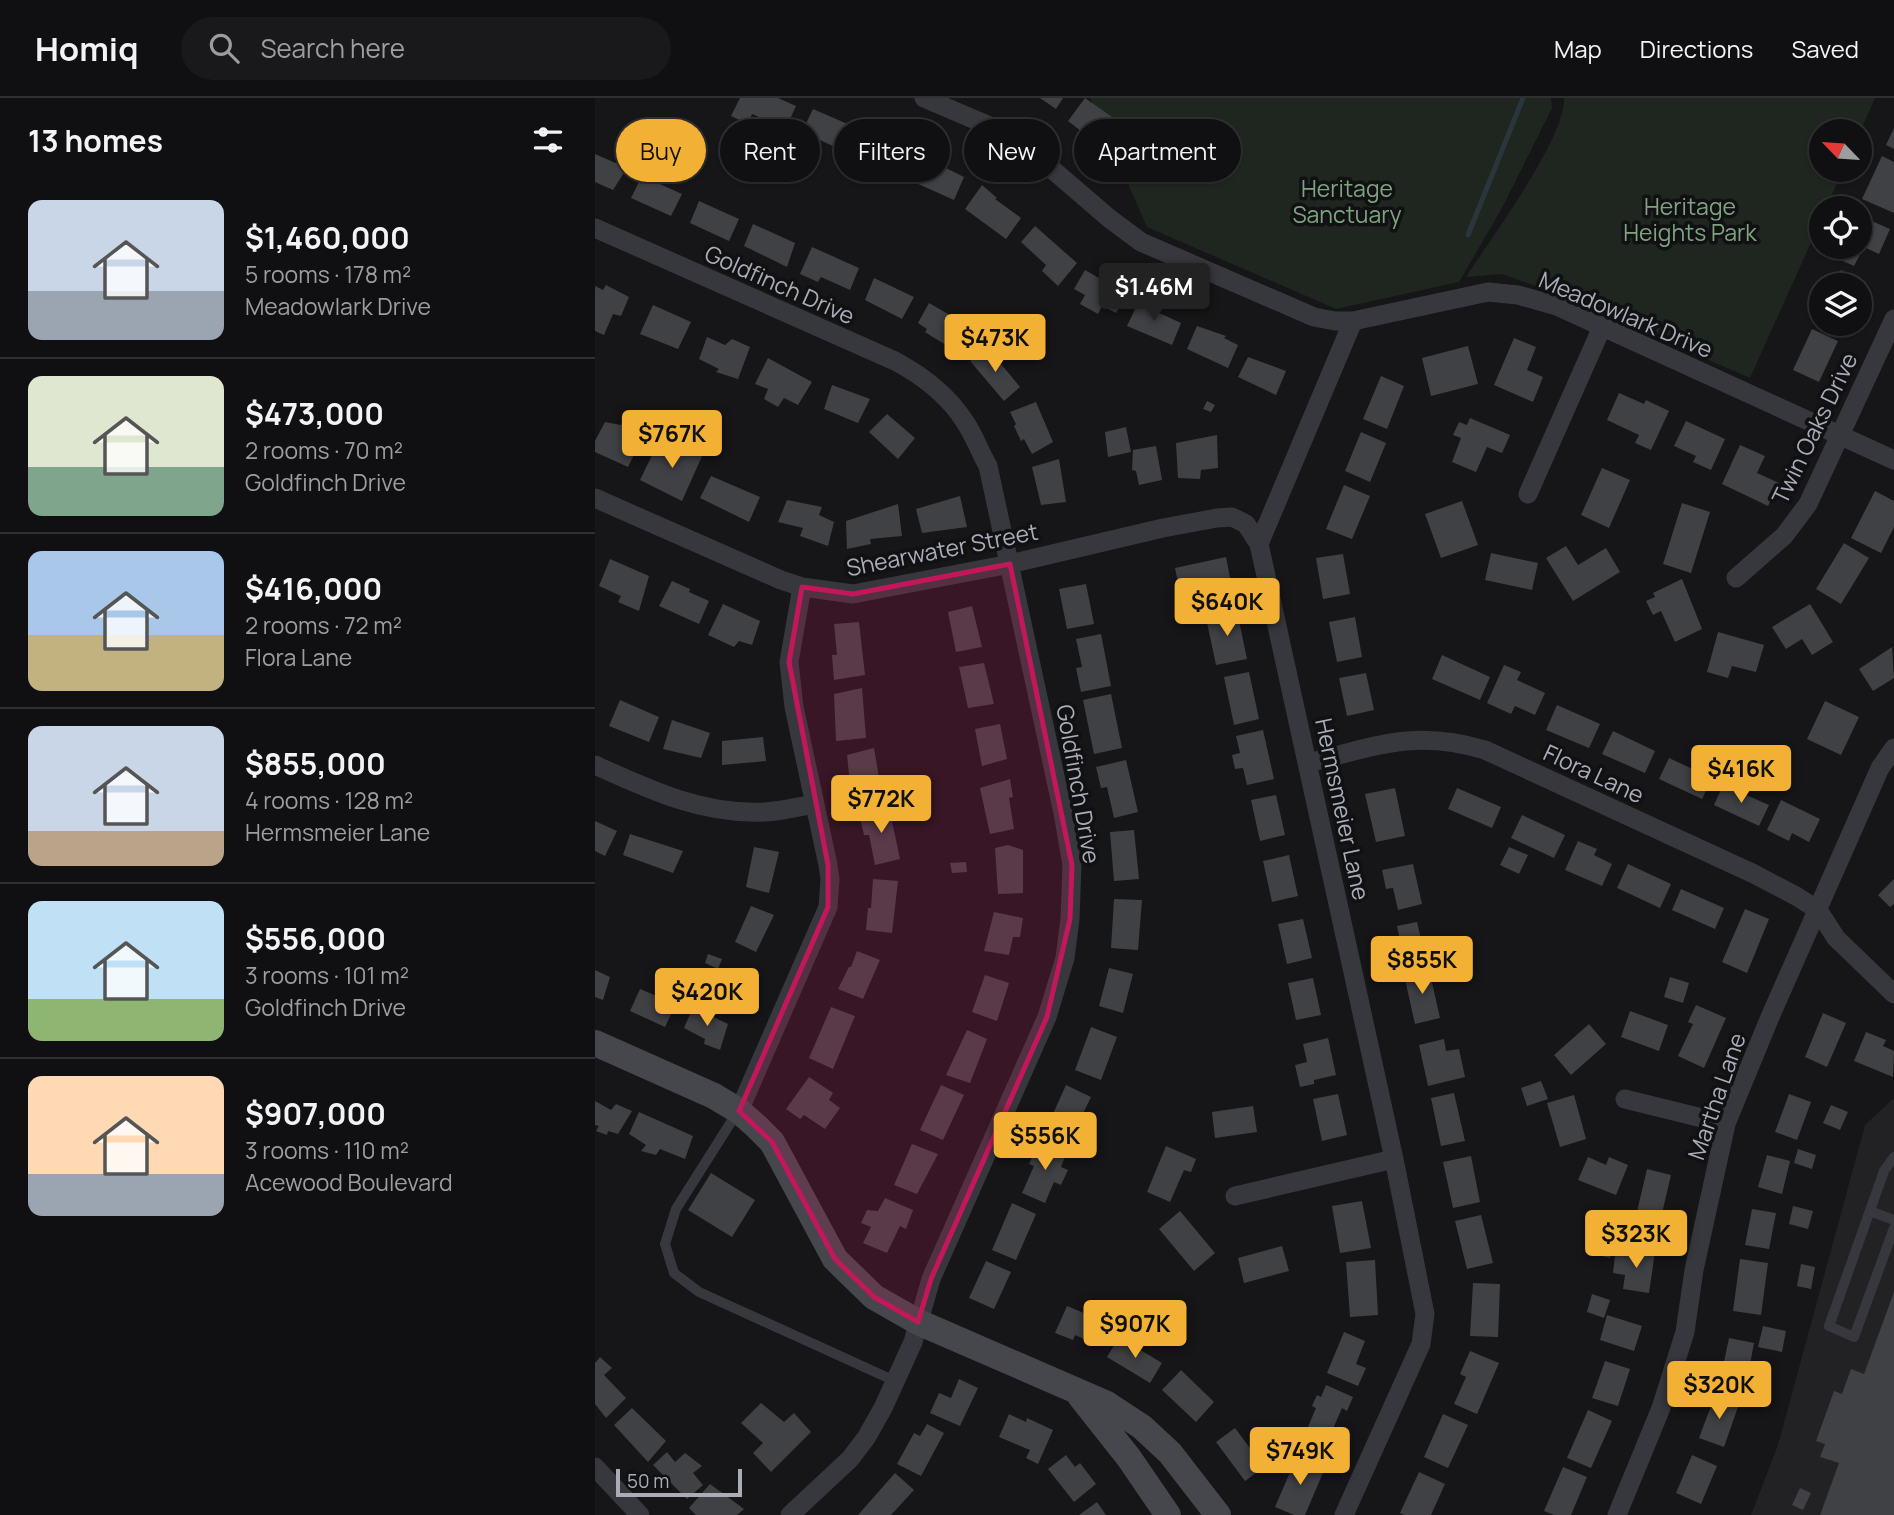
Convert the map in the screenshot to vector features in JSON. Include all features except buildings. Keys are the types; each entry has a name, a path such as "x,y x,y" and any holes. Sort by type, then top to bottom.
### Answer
{"street":[{"name":"Meadowlark Drive","path":"924,98 1006,133 1142,242 1314,317 1353,321 1488,292 1518,295 1556,306 1894,460"},
{"name":"Goldfinch Drive","path":"595,228 895,361 921,375 965,421 988,466 1072,865 1070,919 1063,968 1047,1017 931,1279 913,1342 866,1438 850,1459 790,1515"},
{"name":"Twin Oaks Drive","path":"1736,578 1784,536 1800,517 1822,477 1894,319"},
{"path":"1259,544 1353,321"},
{"path":"1528,494 1602,327"},
{"name":"Shearwater Street","path":"595,498 781,580 802,587 852,594 1010,564 1217,518 1232,517 1246,524 1259,544"},
{"name":"Hermsmeier Lane","path":"1259,544 1394,1159 1425,1314 1421,1344 1344,1515"},
{"path":"739,1111 828,907 831,879 794,707 789,662 802,587"},
{"name":"Flora Lane","path":"1308,763 1401,740 1458,742 1509,761 1752,873 1818,909 1836,938 1894,994"},
{"name":"Martha Lane","path":"1617,1515 1661,1408 1685,1332 1693,1270 1727,1124 1880,768 1894,748"},
{"path":"595,765 681,802 714,810 765,811 814,804"},
{"path":"595,1043 713,1096 739,1111 772,1142 835,1259 874,1297 918,1322 1107,1404 1142,1427 1170,1453 1218,1515"},
{"path":"1626,1098 1727,1124"},
{"path":"1235,1196 1394,1159"},
{"path":"1077,1392 1129,1458 1168,1515"},
{"path":"595,1467 641,1515"}],"lane":[{"path":"739,1111 676,1209 665,1244 674,1273 699,1292 895,1381"},
{"path":"1894,1157 1884,1171 1829,1326 1854,1337 1894,1228"},
{"path":"1870,1211 1894,1220"}],"highlighted area":[{"path":"1010,564 1072,865 1070,919 1047,1017 931,1279 918,1322 874,1297 835,1259 772,1142 739,1111 828,907 828,865 789,662 802,587 853,594"}],"shaded area":[{"path":"1894,1098 1894,1515 1751,1515 1778,1445 1865,1125"}],"green space":[{"name":"Heritage Sanctuary","path":"1090,98 1551,98 1552,108 1502,208 1459,282 1336,309 1147,227 1127,182 1241,182 1241,119 1099,119"},
{"name":"Heritage Heights Park","path":"1564,98 1875,98 1866,119 1809,119 1809,182 1838,182 1831,196 1809,196 1809,247 1750,378 1552,292 1502,274 1466,277 1525,188 1553,138"}],"waterway":[{"path":"1468,235 1523,98"}]}
